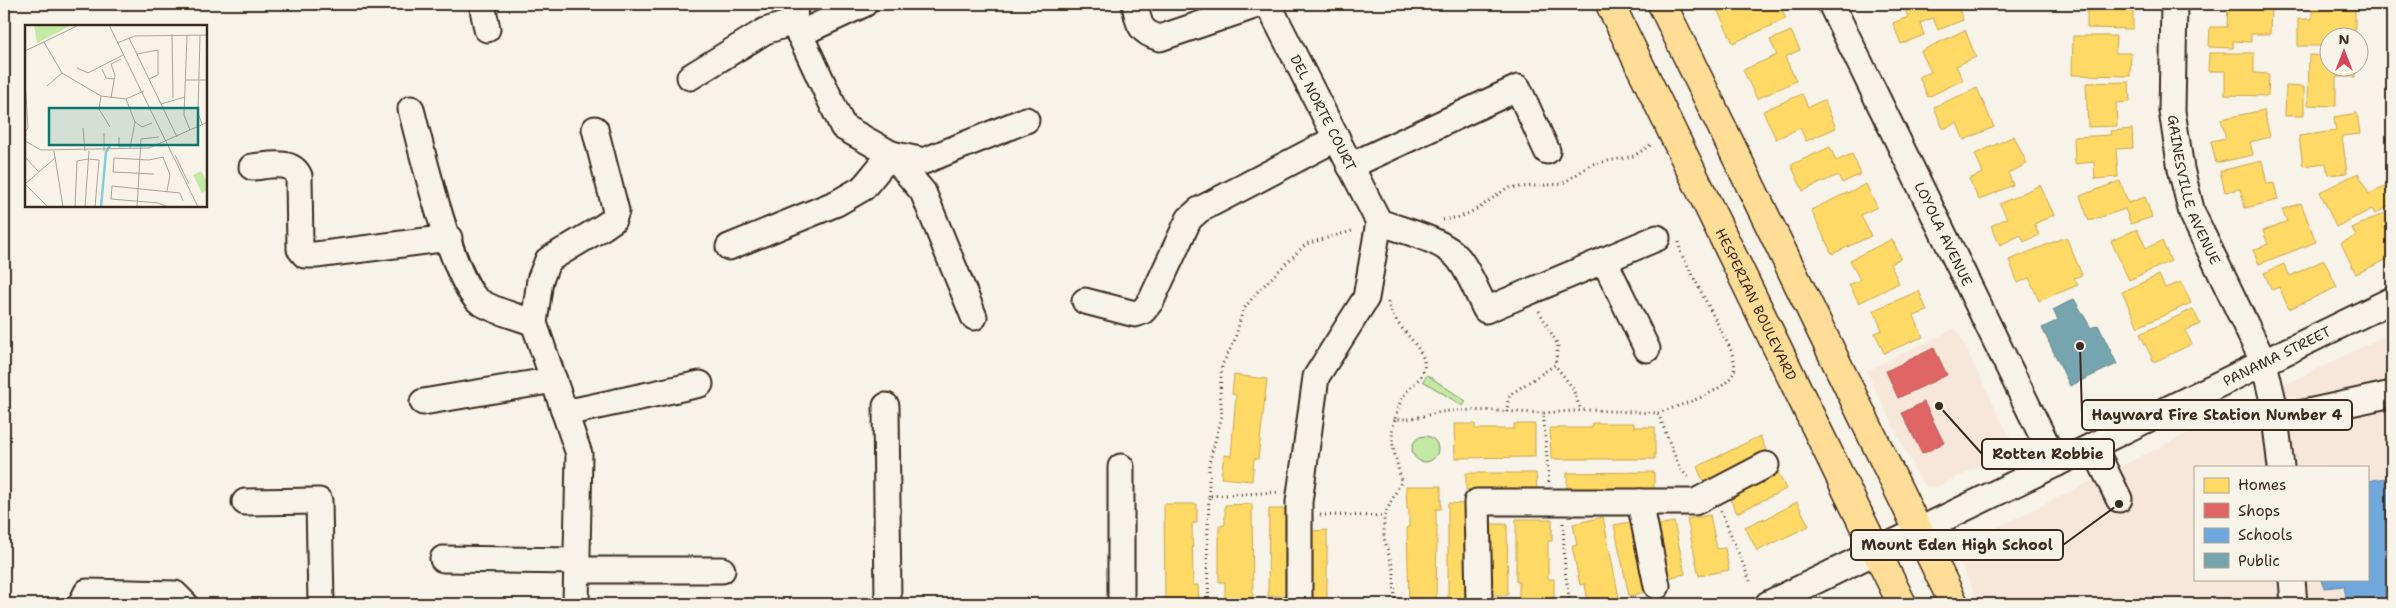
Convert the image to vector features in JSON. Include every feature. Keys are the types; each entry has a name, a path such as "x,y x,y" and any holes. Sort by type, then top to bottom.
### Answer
{"main road":[{"name":"HESPERIAN BOULEVARD","path":"1610,4 1875,552 1902,604"},
{"path":"1662,4 1954,604"}],"street":[{"path":"482,4 487,29"},
{"path":"690,77 765,31 796,20 864,4"},
{"path":"1135,4 1139,23 1147,34 1160,38 1260,4"},
{"name":"DEL NORTE COURT","path":"1268,4 1379,222"},
{"name":"LOYOLA AVENUE","path":"1831,4 2056,464"},
{"name":"GAINESVILLE AVENUE","path":"2174,4 2174,132 2189,204 2264,363 2276,419 2281,466"},
{"path":"796,20 843,127 891,154 924,161 1026,120"},
{"path":"1350,166 1518,88 1547,151"},
{"path":"411,109 437,210 468,288 480,302 534,323"},
{"path":"576,604 579,454 534,323 540,280 548,260 613,220 616,211 595,129"},
{"path":"1085,302 1136,314 1143,311 1151,302 1189,219 1199,210 1337,138"},
{"path":"729,247 837,204 863,188 891,154"},
{"path":"891,154 923,192 974,317"},
{"path":"252,167 290,165 296,169 299,176 300,249 305,255 449,238"},
{"path":"1299,604 1299,506 1316,377 1366,298 1379,222 1437,242 1448,248 1466,270 1486,310 1656,238"},
{"path":"1604,260 1647,349"},
{"name":"PANAMA STREET","path":"1768,604 2392,300"},
{"path":"423,402 554,380"},
{"path":"565,413 700,384"},
{"path":"2276,419 2392,394"},
{"path":"886,406 888,604"},
{"path":"2093,446 2119,499"},
{"path":"1479,604 1477,502 1695,502 1766,464"},
{"path":"1121,468 1121,604"},
{"path":"245,502 319,502 321,604"},
{"path":"1640,502 1657,586"},
{"path":"443,559 577,566 722,570"},
{"path":"2292,580 2294,604"},
{"path":"92,604 81,604 87,592 175,594 185,604"}],"path":[{"path":"1437,220 1466,214 1479,208 1507,188 1562,184 1592,164 1634,156 1650,144 1673,134"},
{"path":"1210,604 1207,559 1209,463 1222,416 1220,391 1222,365 1249,301 1306,244 1379,222"},
{"path":"1395,419 1419,419 1446,412 1543,413 1581,410 1658,413 1709,393 1727,382 1735,368 1732,352 1680,251 1679,240 1673,230 1656,238"},
{"path":"1530,292 1558,345 1555,364 1572,387 1581,410"},
{"path":"1388,297 1393,318 1415,345 1424,362 1423,373 1403,396 1391,437 1401,482 1384,516 1384,538 1394,572 1395,604"},
{"path":"1506,412 1508,399 1512,394 1555,364"},
{"path":"1543,413 1570,604"},
{"path":"1658,413 1680,469 1707,496 1750,581"},
{"path":"1209,496 1247,495 1268,491 1299,506 1384,516"}],"shaded area":[{"path":"1956,328 2011,440 2007,450 1999,457 1937,487 1927,487 1920,480 1866,371"},
{"path":"2392,332 2392,604 1980,604 1960,563 1959,554 1961,548 1968,542"}],"green space":[{"path":"1427,375 1466,401 1463,406 1423,381"},
{"path":"1425,436 1434,440 1438,449 1434,458 1425,462 1416,458 1412,449 1416,440"}],"building: Homes":[{"path":"1722,4 1779,4 1786,19 1733,43 1716,7"},
{"path":"1903,4 1957,4 1963,20 1938,30 1933,18 1920,23 1924,35 1901,44 1893,23 1908,17"},
{"path":"2087,4 2116,4 2116,8 2133,8 2133,29 2087,28"},
{"path":"2228,4 2271,6 2270,34 2251,34 2251,42 2233,41 2233,48 2209,47 2210,27 2227,27"},
{"path":"2312,8 2355,9 2355,28 2318,28 2318,46 2298,46 2298,19 2312,19"},
{"path":"1965,30 1976,57 1956,66 1963,80 1928,97 1919,77 1931,72 1921,51"},
{"path":"1791,31 1800,50 1785,57 1796,81 1757,99 1743,70 1777,55 1770,40"},
{"path":"2073,36 2116,36 2115,53 2131,53 2130,76 2072,75"},
{"path":"2209,53 2254,53 2254,73 2269,74 2268,96 2225,95 2225,71 2208,71"},
{"path":"2309,55 2318,55 2318,78 2336,78 2336,106 2308,105"},
{"path":"2129,82 2130,102 2116,103 2117,126 2088,127 2086,83"},
{"path":"2286,86 2304,87 2304,116 2285,116"},
{"path":"1977,88 1994,127 1964,140 1957,123 1943,129 1934,107"},
{"path":"1802,94 1808,107 1824,100 1836,128 1806,141 1800,128 1776,139 1763,111"},
{"path":"2264,110 2270,137 2250,142 2253,155 2216,163 2211,141 2226,138 2221,119"},
{"path":"2357,113 2360,134 2342,136 2347,173 2328,175 2326,163 2303,166 2299,136 2336,131 2334,117"},
{"path":"2132,129 2133,148 2116,149 2118,177 2095,179 2094,162 2075,164 2074,137 2111,135 2110,131"},
{"path":"2014,136 2027,164 2008,173 2013,185 1979,200 1969,179 1983,173 1975,154"},
{"path":"1830,147 1836,161 1852,154 1861,174 1842,183 1838,175 1803,191 1791,165"},
{"path":"2262,161 2267,184 2274,183 2278,200 2245,208 2240,189 2225,192 2220,171"},
{"path":"2358,173 2369,194 2384,186 2392,204 2375,214 2372,209 2336,227 2320,192"},
{"path":"2120,181 2128,203 2145,197 2152,217 2131,224 2125,209 2089,221 2080,196"},
{"path":"1866,184 1877,207 1861,215 1871,236 1832,254 1811,210"},
{"path":"2040,185 2054,215 2034,224 2039,235 2024,242 2021,235 2000,245 1991,226 2007,218 2000,204"},
{"path":"2301,203 2316,242 2259,264 2253,250 2268,244 2263,231 2287,221 2282,210"},
{"path":"2392,210 2392,257 2356,274 2341,243 2356,236 2352,228"},
{"path":"2137,229 2146,248 2162,241 2171,261 2129,280 2111,241"},
{"path":"2066,237 2082,275 2074,278 2078,285 2039,301 2029,278 2018,283 2009,260"},
{"path":"1892,239 1901,258 1890,264 1899,283 1859,303 1849,285 1860,280 1850,260"},
{"path":"2324,260 2337,287 2289,309 2279,287 2272,290 2264,273 2284,264 2290,276"},
{"path":"2159,275 2165,288 2181,282 2191,303 2138,327 2122,292"},
{"path":"1919,291 1927,311 1914,316 1923,337 1884,353 1875,333 1882,330 1874,310"},
{"path":"2193,309 2200,324 2185,331 2192,344 2154,362 2140,334"},
{"path":"1234,375 1267,379 1258,459 1254,459 1252,481 1221,478 1224,455 1231,456 1236,395 1232,394"},
{"path":"1592,423 1634,423 1634,427 1655,427 1655,459 1551,459 1550,428 1592,428"},
{"path":"1454,424 1475,424 1475,429 1514,429 1514,424 1535,424 1535,457 1455,458"},
{"path":"1760,436 1767,452 1704,483 1697,467"},
{"path":"1654,472 1654,490 1567,490 1567,473"},
{"path":"1466,473 1536,473 1537,490 1466,490"},
{"path":"1778,473 1786,489 1737,513 1729,497"},
{"path":"1406,486 1441,486 1441,509 1436,509 1436,604 1409,604 1407,527 1409,527 1409,509 1407,509"},
{"path":"1797,502 1809,526 1757,551 1745,527 1764,518 1764,520"},
{"path":"1448,503 1465,504 1465,599 1448,600"},
{"path":"1164,504 1197,504 1197,523 1192,523 1193,585 1198,585 1199,604 1165,604"},
{"path":"1252,504 1253,604 1225,604 1225,582 1219,582 1219,526 1225,525 1225,505"},
{"path":"1269,509 1285,509 1285,596 1268,596"},
{"path":"1710,515 1717,549 1725,548 1729,570 1699,576 1687,519"},
{"path":"1603,517 1619,598 1588,604 1585,584 1580,585 1572,546 1577,545 1573,524"},
{"path":"1516,519 1552,519 1552,541 1548,541 1548,579 1554,579 1554,604 1519,604 1519,582 1516,582"},
{"path":"1631,522 1645,592 1629,596 1614,525"},
{"path":"1674,522 1685,574 1668,578 1657,525"},
{"path":"1490,524 1507,524 1508,595 1490,595"},
{"path":"1327,530 1327,600 1311,600 1311,531"}],"building: Shops":[{"path":"1934,348 1947,375 1898,398 1886,371"},
{"path":"1924,402 1944,443 1922,454 1902,413"}],"building: Schools":[{"path":"2392,477 2392,604 2347,604 2344,586 2324,588 2322,580 2368,580 2368,481"}],"building: Public":[{"path":"2074,299 2091,328 2098,325 2117,364 2070,386 2042,328 2058,320 2053,310"}],"place":[{"name":"Hayward Fire Station Number 4","path":"2080,346"},
{"name":"Rotten Robbie","path":"1939,406"},
{"name":"Mount Eden High School","path":"2119,504"}]}
